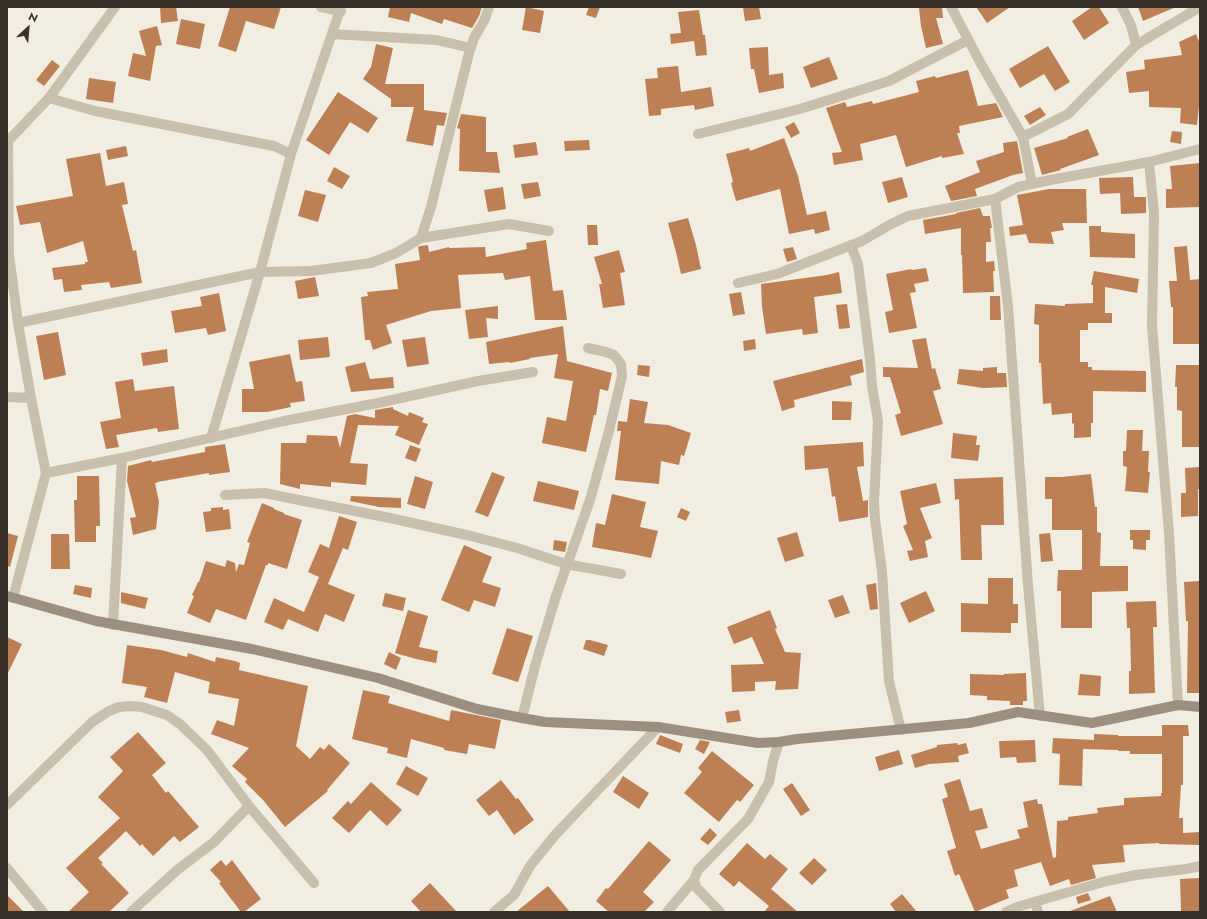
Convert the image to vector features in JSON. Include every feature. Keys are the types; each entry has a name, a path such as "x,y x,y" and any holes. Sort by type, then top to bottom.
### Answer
{"street":[{"path":"115,7 49,98 8,141 8,255 31,398 46,473 10,597 96,622 252,649 356,672 477,709 522,718 545,722 658,727 758,743 969,723 1018,712 1092,723 1178,705 1200,707"},
{"path":"211,438 260,272 291,154 341,9 321,7"},
{"path":"421,238 431,207 471,48 474,38 485,19 489,7"},
{"path":"951,7 1023,137 1032,184"},
{"path":"1122,7 1131,25 1136,45"},
{"path":"1023,137 1068,114 1136,45 1200,7"},
{"path":"332,34 436,40 471,48"},
{"path":"698,134 800,109 889,81 968,40"},
{"path":"49,98 95,111 274,146 291,154"},
{"path":"738,284 777,274 851,246 908,216 995,199 1018,187 1149,162 1200,149"},
{"path":"1149,162 1154,213 1152,326 1169,533 1178,705"},
{"path":"995,199 1008,306 1028,586 1040,716"},
{"path":"18,323 260,272 311,271 371,263 396,253 421,238 509,224 549,231"},
{"path":"851,246 858,264 872,386 878,421 874,503 875,519 882,572 889,681 901,730"},
{"path":"522,718 534,666 566,564 590,500 622,376 621,364 614,355 588,348"},
{"path":"46,473 122,458 284,421 378,403 478,381 533,372"},
{"path":"7,397 31,398"},
{"path":"113,624 122,458"},
{"path":"225,496 264,493 471,536 518,548 566,564 621,574"},
{"path":"7,805 92,722 108,711 119,706 142,707 167,715 181,725 207,750 249,806 314,882"},
{"path":"494,912 514,894 530,866 555,835 658,727"},
{"path":"667,912 694,880 698,870 748,819 769,782 773,761 780,742"},
{"path":"131,912 176,871 214,842 249,806"},
{"path":"1006,912 1017,907 1107,881 1136,875 1200,866"},
{"path":"7,868 43,912"},
{"path":"694,880 696,887 720,912"},
{"path":"1035,902 1038,912"}],"building":[{"path":"160,7 176,7 178,21 161,23"},
{"path":"230,7 281,7 274,29 246,21 236,52 218,46"},
{"path":"390,7 482,7 472,28 444,19 442,24 411,13 409,22 388,17"},
{"path":"526,7 544,11 540,33 522,30"},
{"path":"589,7 600,7 596,18 586,15"},
{"path":"743,7 759,7 761,19 745,21"},
{"path":"942,7 943,18 936,18 943,44 926,48 919,8"},
{"path":"976,7 1010,7 987,23"},
{"path":"1092,7 1099,7 1109,23 1084,40 1072,21"},
{"path":"1138,7 1176,7 1143,21"},
{"path":"699,10 703,35 705,35 707,55 696,56 694,41 671,44 670,34 681,33 678,12"},
{"path":"181,19 205,24 200,49 176,44"},
{"path":"157,26 162,45 156,46 150,81 128,76 133,53 146,56 139,31"},
{"path":"1196,34 1200,44 1200,96 1197,125 1180,123 1181,108 1149,107 1149,91 1129,93 1126,72 1145,69 1144,60 1182,55 1179,42"},
{"path":"376,44 393,48 385,84 424,84 424,110 447,113 444,126 437,125 433,146 406,141 414,107 391,107 391,99 363,79 371,67"},
{"path":"1048,46 1070,82 1055,91 1044,74 1020,88 1009,69"},
{"path":"768,47 769,75 783,73 784,88 759,93 754,69 751,69 749,48"},
{"path":"829,57 838,79 811,88 803,67"},
{"path":"52,60 60,66 44,86 36,80"},
{"path":"678,66 681,92 711,87 714,106 695,110 694,105 661,109 661,115 649,116 645,79 658,78 657,68"},
{"path":"968,70 978,106 996,103 1003,117 959,126 960,133 957,133 964,154 942,158 942,156 906,167 896,135 860,144 863,160 834,165 832,153 842,152 826,108 845,102 847,107 872,101 873,104 919,92 916,81 935,76 936,78"},
{"path":"89,78 116,82 113,103 86,99"},
{"path":"338,92 378,118 368,133 350,122 329,155 306,140"},
{"path":"1040,107 1046,115 1030,125 1024,116"},
{"path":"461,114 486,117 486,152 497,152 500,173 459,171 460,129 457,128"},
{"path":"794,122 800,133 791,138 785,127"},
{"path":"1088,129 1099,155 1060,169 1061,170 1042,175 1034,148 1068,138 1067,137"},
{"path":"1172,131 1182,132 1181,144 1170,142"},
{"path":"784,138 798,176 807,215 826,211 830,230 815,234 814,229 789,234 780,189 736,201 726,154 749,148 750,151"},
{"path":"589,140 590,150 565,151 564,141"},
{"path":"1017,141 1023,173 1013,175 975,189 977,196 951,201 945,186 980,172 976,161 1004,152 1003,143"},
{"path":"536,142 538,155 515,158 513,145"},
{"path":"126,146 128,156 108,160 106,150"},
{"path":"100,153 106,186 124,182 128,204 122,205 133,251 136,250 142,283 111,288 109,282 81,285 82,290 64,292 62,279 54,280 52,268 85,264 85,262 88,262 83,241 47,253 40,222 20,225 16,206 73,196 66,159"},
{"path":"1200,163 1200,207 1166,208 1166,189 1172,189 1170,166"},
{"path":"334,167 350,176 342,189 327,181"},
{"path":"902,177 908,197 888,203 882,182"},
{"path":"1133,177 1134,197 1146,197 1146,213 1121,214 1120,193 1100,194 1099,178"},
{"path":"538,182 541,196 524,199 521,184"},
{"path":"503,187 506,209 488,212 484,190"},
{"path":"1049,189 1086,189 1087,223 1062,223 1064,230 1051,232 1054,244 1029,243 1026,234 1010,236 1009,227 1023,225 1017,195"},
{"path":"305,190 326,195 318,222 298,216"},
{"path":"980,208 983,216 990,216 992,228 990,228 991,242 986,242 986,262 994,261 994,292 963,293 961,228 925,234 923,220"},
{"path":"688,218 701,269 681,274 668,223"},
{"path":"587,225 597,225 598,245 588,245"},
{"path":"1089,226 1101,226 1101,232 1135,234 1135,258 1090,257"},
{"path":"546,240 553,291 563,290 567,320 535,320 530,276 505,280 503,273 458,275 461,308 431,311 386,325 392,343 373,350 370,340 365,340 361,297 368,296 367,292 398,289 395,264 420,260 418,247 428,245 429,252 449,247 485,247 486,257 527,249 526,243"},
{"path":"1187,246 1190,280 1200,279 1200,344 1173,344 1173,307 1171,307 1169,281 1177,281 1174,247"},
{"path":"793,247 797,259 787,262 783,249"},
{"path":"619,250 625,272 620,273 625,305 603,308 599,284 602,284 594,257"},
{"path":"926,268 929,281 914,284 916,292 910,293 917,328 889,333 885,312 893,310 886,274 911,269"},
{"path":"1094,271 1139,279 1137,293 1105,287 1105,313 1112,313 1112,323 1088,323 1088,330 1080,330 1080,362 1088,362 1088,367 1092,367 1092,370 1146,371 1146,392 1093,391 1093,423 1091,423 1091,437 1074,438 1072,413 1052,415 1051,403 1043,404 1041,363 1039,363 1039,325 1034,324 1035,304 1065,306 1065,304 1093,303 1093,285 1091,285"},
{"path":"839,272 842,293 814,297 818,333 803,335 802,329 766,334 762,307 761,284"},
{"path":"315,277 319,296 298,299 295,281"},
{"path":"741,292 745,314 733,316 729,294"},
{"path":"219,293 226,331 208,335 206,328 175,333 171,311 202,306 200,297"},
{"path":"990,296 1000,296 1001,320 990,320"},
{"path":"847,304 850,328 839,329 836,305"},
{"path":"498,306 498,319 486,318 488,337 469,339 465,310"},
{"path":"563,326 567,361 612,373 608,391 600,389 596,415 594,415 586,452 542,443 547,417 566,421 573,381 554,378 558,354 530,358 510,363 489,364 486,342"},
{"path":"58,332 66,375 44,380 36,336"},
{"path":"328,337 330,357 300,360 298,340"},
{"path":"425,337 429,364 407,367 402,340"},
{"path":"926,338 932,369 935,368 941,389 933,391 943,424 901,436 895,415 901,413 890,377 883,377 883,367 918,368 912,340"},
{"path":"755,339 756,349 744,351 743,341"},
{"path":"167,349 168,362 143,366 141,353"},
{"path":"290,354 296,382 302,381 305,401 290,403 291,407 267,412 242,412 242,389 254,389 249,362"},
{"path":"862,359 864,372 850,376 852,385 794,400 795,407 782,411 773,381"},
{"path":"365,362 370,379 393,377 394,388 351,392 345,367"},
{"path":"638,365 650,366 649,377 637,375"},
{"path":"1176,365 1200,365 1200,447 1182,447 1182,411 1177,410 1177,387 1175,387"},
{"path":"997,367 997,373 1006,373 1007,387 983,388 957,384 959,369 983,371 983,368"},
{"path":"133,379 135,391 174,386 179,429 158,432 157,428 116,435 119,447 106,449 100,422 121,418 115,382"},
{"path":"630,399 648,402 644,423 668,425 691,433 684,456 681,455 679,465 661,461 659,484 615,480 621,431 617,431 618,421 627,422"},
{"path":"832,401 852,402 851,420 832,420"},
{"path":"393,407 393,409 408,416 409,412 424,418 422,422 428,424 419,445 395,435 399,426 358,425 350,463 368,464 366,485 331,482 331,487 300,484 300,489 280,484 281,443 306,443 307,435 337,436 340,448 347,416 355,414 375,418 375,410"},
{"path":"1127,430 1143,430 1142,451 1149,451 1148,472 1150,472 1148,493 1125,491 1127,467 1123,466 1123,451 1126,451"},
{"path":"953,433 977,436 976,445 980,445 978,461 951,458"},
{"path":"863,442 864,466 857,467 863,501 868,500 868,517 839,522 835,496 832,497 828,468 805,470 804,446"},
{"path":"225,444 230,472 209,475 209,473 155,483 159,502 156,529 133,535 130,518 136,517 127,481 128,466 151,460 152,462 205,452 205,447"},
{"path":"410,445 421,449 416,462 405,458"},
{"path":"1200,467 1198,516 1181,517 1181,493 1186,493 1185,468"},
{"path":"492,472 505,477 488,517 475,512"},
{"path":"1091,474 1095,507 1097,507 1097,532 1101,533 1100,566 1128,566 1128,591 1092,592 1092,628 1061,628 1061,591 1057,591 1058,570 1082,570 1082,530 1052,530 1052,499 1045,499 1045,477"},
{"path":"77,476 99,476 100,526 96,526 96,542 75,542 74,500 77,500"},
{"path":"415,476 433,482 425,509 407,504"},
{"path":"1003,477 1004,525 981,525 982,560 961,560 959,499 955,500 954,479"},
{"path":"538,481 579,491 574,510 533,501"},
{"path":"936,483 941,503 920,508 932,538 925,541 928,557 910,561 907,551 913,550 903,526 907,524 900,491"},
{"path":"612,494 646,502 640,527 658,531 651,558 592,547 596,523 605,525"},
{"path":"351,496 401,498 401,508 379,507 350,501"},
{"path":"262,503 284,514 302,520 287,569 268,563 268,565 266,565 246,620 216,609 210,623 187,613 194,596 192,595 199,582 206,561 225,567 227,560 235,563 236,572 239,564 244,565 250,543 247,542"},
{"path":"223,507 223,510 229,509 231,529 206,532 203,512 211,511 211,508"},
{"path":"681,508 690,512 686,521 677,517"},
{"path":"339,516 357,522 348,550 343,548 328,584 355,595 344,622 325,614 318,632 288,619 283,630 264,622 274,598 304,612 319,577 308,572 320,544 329,548"},
{"path":"1130,530 1150,530 1150,540 1146,540 1146,550 1133,549 1133,540 1130,540"},
{"path":"797,532 804,556 785,562 777,538"},
{"path":"7,533 18,536 10,567 7,566"},
{"path":"1050,533 1053,561 1041,562 1039,534"},
{"path":"51,534 69,534 70,569 51,569"},
{"path":"554,540 567,542 565,552 553,550"},
{"path":"464,545 492,557 482,582 501,588 495,607 474,600 469,612 441,600"},
{"path":"988,578 1013,578 1013,604 1018,604 1018,623 1011,623 1011,633 961,632 961,603 988,604"},
{"path":"1200,581 1200,693 1187,693 1188,621 1186,621 1184,582"},
{"path":"876,583 878,609 870,610 866,585"},
{"path":"75,585 92,588 91,598 73,594"},
{"path":"926,591 935,611 909,623 900,603"},
{"path":"121,592 148,598 145,609 121,603"},
{"path":"385,593 406,598 403,611 382,606"},
{"path":"843,595 850,613 835,618 828,600"},
{"path":"1156,601 1157,627 1153,627 1155,693 1129,694 1129,671 1131,671 1130,628 1127,628 1126,602"},
{"path":"408,610 428,616 419,647 438,651 436,663 395,653"},
{"path":"770,610 777,628 775,629 785,652 801,653 798,689 775,690 776,681 755,682 755,691 732,692 731,665 764,664 752,637 734,644 727,627"},
{"path":"507,628 533,636 518,682 492,674"},
{"path":"7,637 22,644 7,675"},
{"path":"586,640 608,645 604,656 583,649"},
{"path":"127,645 161,650 187,657 188,653 215,662 216,657 235,661 240,663 239,670 308,686 296,746 310,759 320,747 324,750 329,744 350,763 327,790 328,791 285,827 263,800 245,782 247,779 232,766 249,748 211,734 217,720 234,726 239,699 208,693 210,682 175,672 167,703 144,697 147,687 122,683"},
{"path":"389,652 401,658 396,670 384,664"},
{"path":"1026,673 1027,701 1023,701 1023,705 1010,705 1010,701 987,700 987,696 970,695 970,674 1004,675"},
{"path":"1080,674 1101,676 1100,696 1078,695"},
{"path":"363,690 390,696 388,703 449,721 451,710 501,720 495,749 469,744 467,754 444,750 444,748 411,739 407,758 387,753 388,748 352,739"},
{"path":"739,710 741,721 727,723 725,712"},
{"path":"1162,725 1188,725 1189,736 1183,736 1183,785 1181,785 1179,818 1183,818 1183,833 1200,832 1200,845 1159,843 1123,845 1125,862 1092,865 1096,878 1071,885 1069,879 1050,886 1041,862 1014,870 1018,886 1006,890 1009,898 975,912 959,874 955,876 947,851 956,848 942,799 948,797 944,784 960,779 970,811 982,808 988,828 975,831 981,849 1020,838 1017,830 1028,827 1023,802 1037,799 1038,804 1042,804 1053,858 1056,857 1057,821 1068,820 1068,817 1098,813 1097,808 1124,805 1124,798 1161,796 1162,754 1130,754 1130,751 1083,749 1082,786 1059,785 1060,754 1052,753 1053,738 1094,740 1094,734 1118,736 1162,736"},
{"path":"138,732 166,763 152,775 166,793 168,791 199,827 180,842 174,836 153,856 142,844 140,846 126,831 98,858 103,863 101,864 129,893 109,912 68,912 89,892 66,868 120,818 98,797 123,771 110,757"},
{"path":"660,735 683,744 680,753 656,744"},
{"path":"700,740 710,742 704,754 695,749"},
{"path":"1035,740 1036,762 1017,763 1016,757 1000,758 999,741"},
{"path":"957,743 958,745 966,743 969,753 958,756 959,762 929,764 915,768 911,755 937,747 937,745"},
{"path":"899,750 903,764 879,771 875,757"},
{"path":"712,751 754,785 740,802 737,800 719,822 684,793 702,772 698,768"},
{"path":"406,766 428,778 418,796 396,784"},
{"path":"623,776 649,793 639,809 613,792"},
{"path":"501,780 516,799 518,798 534,820 514,835 497,810 489,816 476,800"},
{"path":"371,782 402,810 387,826 370,810 349,833 332,818 348,801 351,804"},
{"path":"792,783 810,810 801,816 783,789"},
{"path":"710,828 717,835 708,845 700,839"},
{"path":"649,841 671,860 643,892 654,902 644,912 609,912 596,901"},
{"path":"747,843 765,859 770,854 788,869 771,889 798,912 764,912 769,906 739,881 734,887 719,874"},
{"path":"814,858 827,870 812,885 799,873"},
{"path":"221,860 226,866 232,860 261,899 244,912 241,912 219,883 221,882 210,870"},
{"path":"1200,878 1200,912 1181,912 1180,879"},
{"path":"430,883 457,912 421,912 411,901"},
{"path":"548,886 570,912 516,912"},
{"path":"1088,893 1091,900 1078,904 1076,897"},
{"path":"902,894 917,912 896,912 890,904"},
{"path":"7,895 24,912 7,912"},
{"path":"1110,896 1117,912 1070,912 1070,911"}]}
